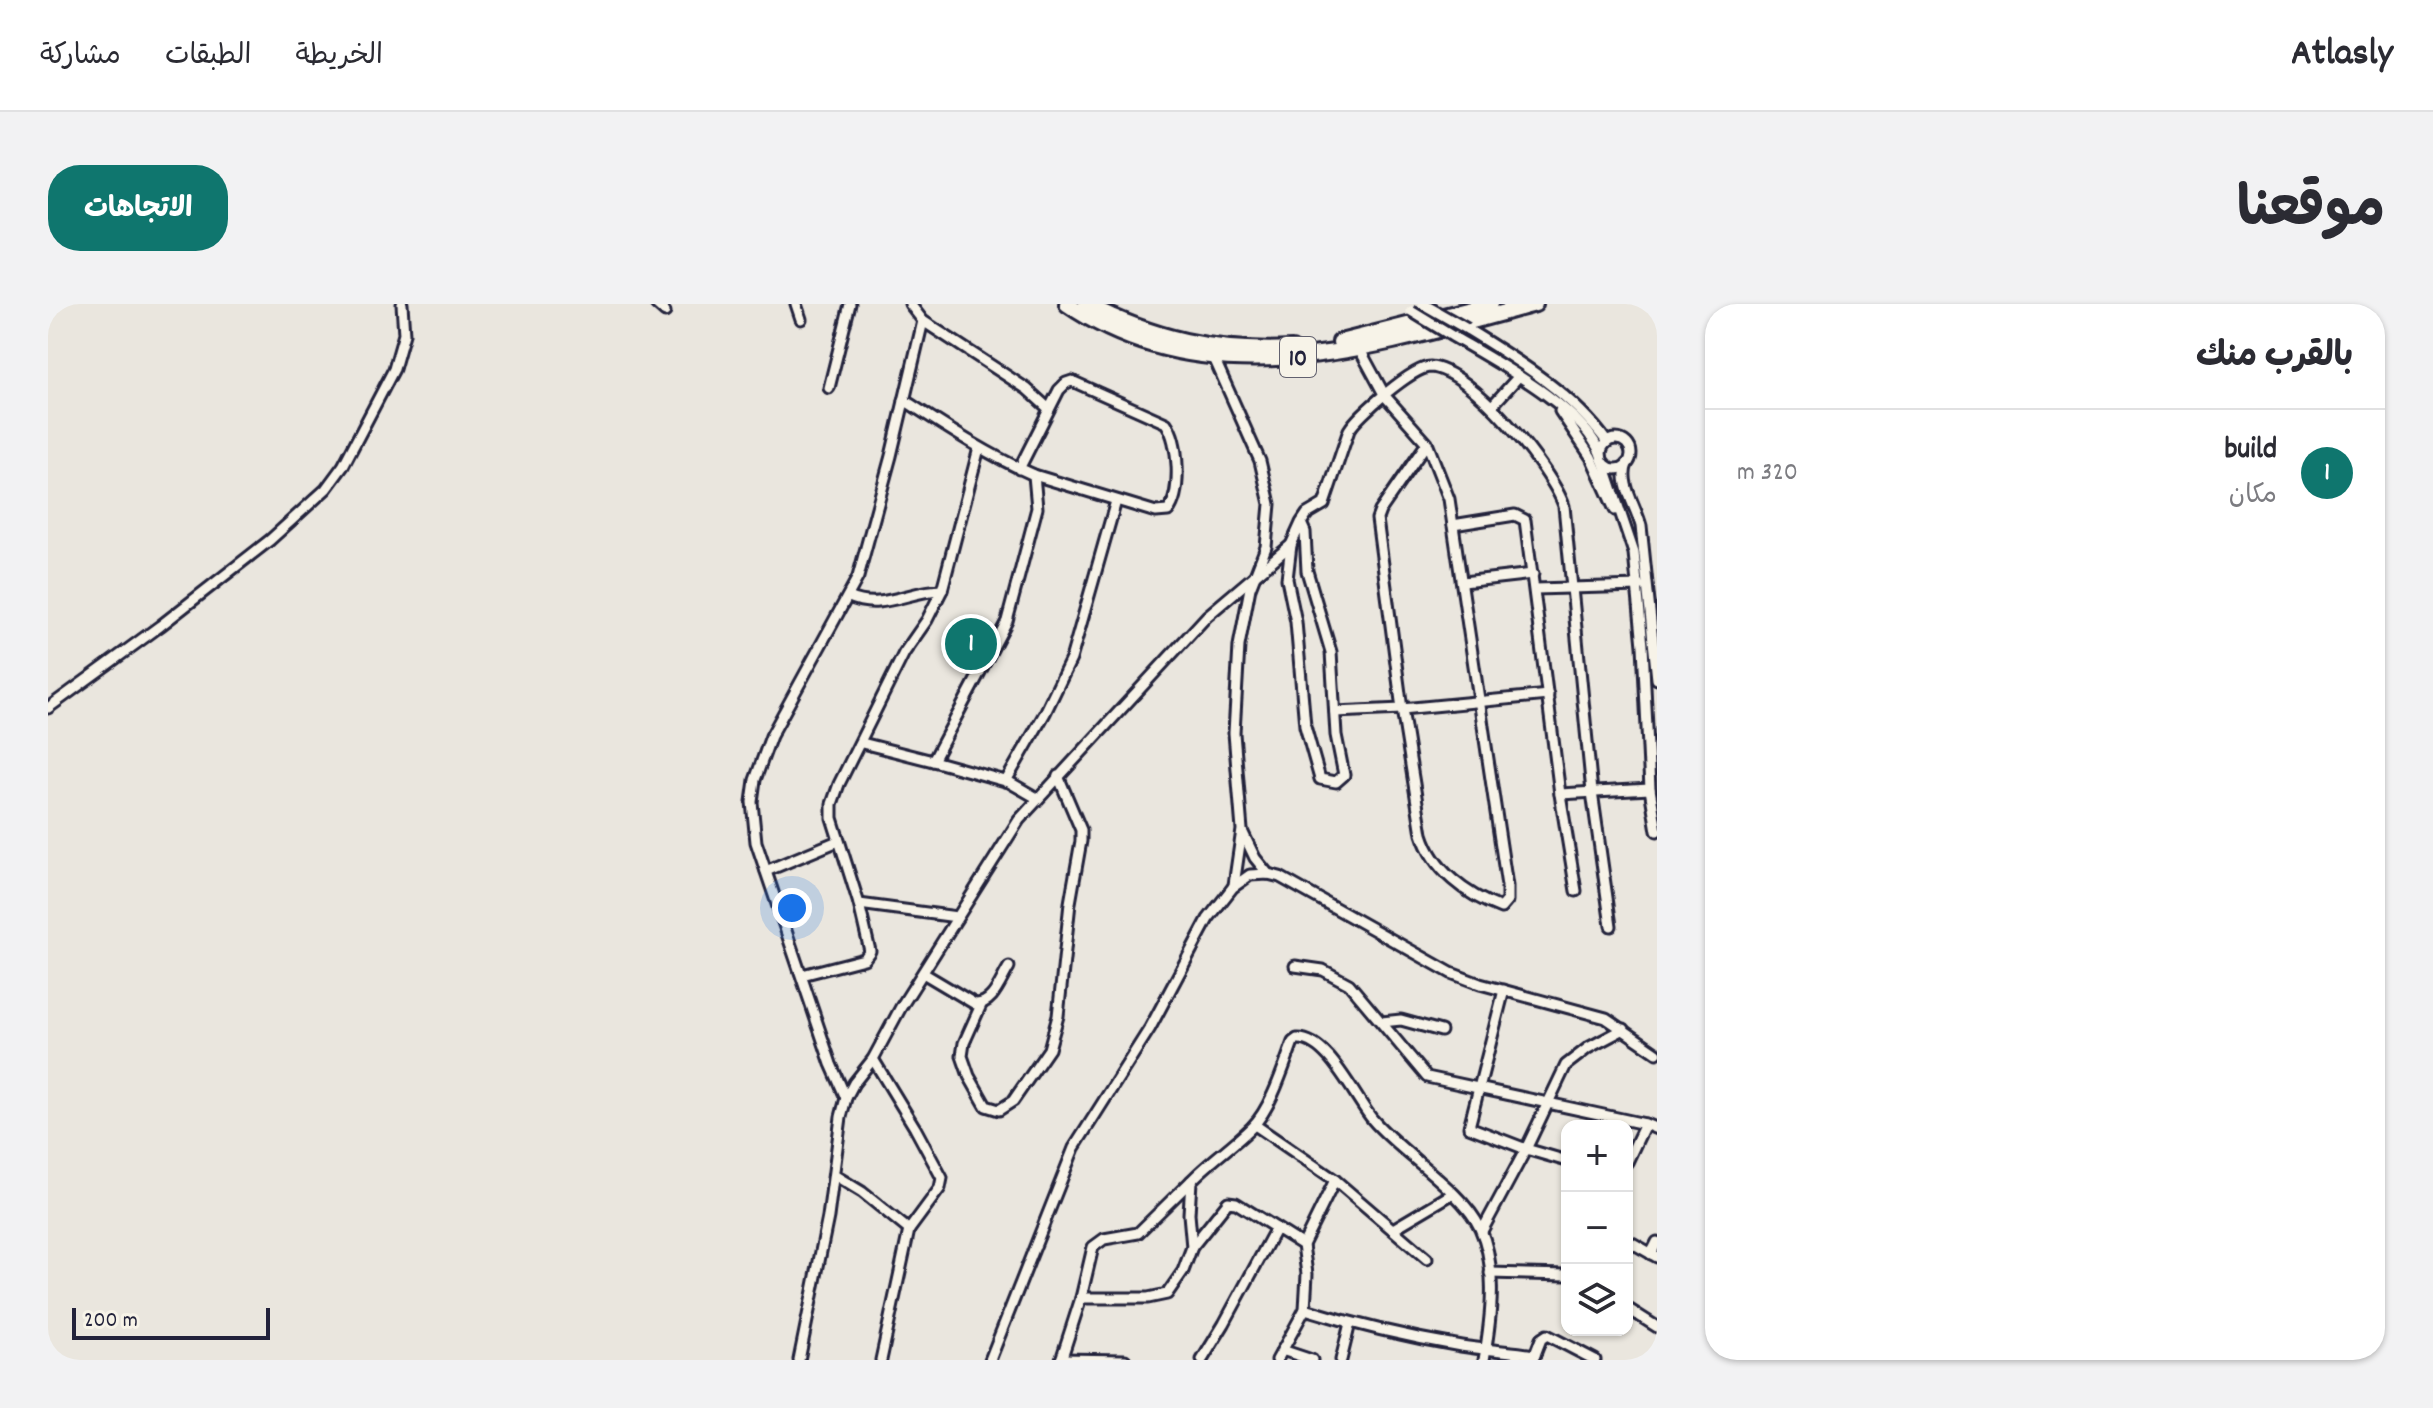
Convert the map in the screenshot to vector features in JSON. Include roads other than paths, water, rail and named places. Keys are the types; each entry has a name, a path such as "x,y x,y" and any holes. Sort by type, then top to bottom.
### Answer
{"highway":[{"name":"10","path":"1067,304 1138,340 1214,358 1267,360 1359,348 1535,304"},
{"name":"10","path":"1086,304 1174,340 1242,350 1326,345 1460,308 1491,304"}],"street":[{"path":"48,708 270,540 326,489 343,466 394,369 404,334 402,304"},
{"path":"656,304 665,312"},
{"path":"796,304 801,319"},
{"path":"829,388 850,304"},
{"path":"910,304 923,321 1027,389 1049,409"},
{"path":"1401,304 1519,376 1555,403 1595,443 1603,459 1643,585 1656,649 1657,679"},
{"path":"1423,304 1539,375 1599,431 1607,442 1603,459"},
{"path":"846,1098 831,1064 766,871 752,818 755,780 771,736 849,597 868,543 923,321"},
{"path":"1359,348 1385,396 1427,443 1442,477 1463,582 1508,896 1507,903 1501,908 1447,875 1429,852 1422,834 1402,709 1377,519 1427,443"},
{"path":"1214,358 1260,461 1267,482 1270,526 1243,617 1236,676 1235,760 1242,830 1239,865 1233,887"},
{"path":"1301,523 1305,532 1307,571 1331,652 1336,735 1344,775 1340,781 1321,781 1318,776 1305,726 1296,622 1287,579 1291,545 1301,523 1307,514 1324,504 1352,425 1423,368 1436,368 1459,379 1492,406 1534,456 1562,499 1592,792 1611,926"},
{"path":"1492,406 1519,376"},
{"path":"904,400 979,448 1019,469 1034,475 1163,513 1171,508 1176,494 1176,456 1173,436 1166,423 1072,381 1062,385 1019,469"},
{"path":"1555,403 1591,457 1634,553"},
{"path":"1607,442 1619,440 1627,445 1630,454 1624,480 1641,526 1650,789 1657,831"},
{"path":"802,975 867,956 870,944 838,841 832,804 904,653 927,620 942,590 979,448"},
{"path":"1603,459 1618,469 1627,464"},
{"path":"933,761 1007,621 1037,508 1034,475"},
{"path":"1006,781 1045,713 1071,659 1116,501"},
{"path":"1453,525 1521,516 1527,525 1560,794 1576,891"},
{"path":"799,1360 828,1217 836,1145 846,1098 854,1083 873,1059 1005,839 1037,798 1134,698 1199,624 1291,545"},
{"path":"1463,582 1533,574"},
{"path":"1535,589 1643,585"},
{"path":"849,597 861,602 881,603 942,590"},
{"path":"1643,650 1656,649"},
{"path":"1335,712 1548,695"},
{"path":"862,743 1006,781 1037,798"},
{"path":"1009,967 988,1001 981,1005 964,1043 962,1056 986,1106 999,1110 1013,1101 1049,1049 1058,1016 1081,830 1058,776"},
{"path":"1560,794 1650,789"},
{"path":"1242,830 1255,858 1268,874"},
{"path":"766,871 838,841"},
{"path":"990,1360 1074,1148 1150,1028 1208,919 1233,887 1250,875 1268,874 1291,883 1451,973 1587,1011 1624,1029 1657,1053"},
{"path":"859,904 957,917"},
{"path":"1295,966 1323,970 1349,984 1425,1075 1657,1129"},
{"path":"923,973 981,1005"},
{"path":"1504,990 1469,1127 1561,1159"},
{"path":"1382,1022 1397,1020 1441,1031"},
{"path":"1482,1231 1526,1149 1561,1073 1574,1057 1624,1029"},
{"path":"1125,1360 1061,1359 1081,1298 1093,1247 1098,1241 1138,1233 1221,1152 1255,1125 1272,1094 1293,1042 1306,1039 1331,1060 1376,1124 1469,1211 1482,1231 1490,1273 1491,1299 1484,1360"},
{"path":"873,1059 942,1176 940,1188 909,1230 881,1360"},
{"path":"1633,1149 1645,1124"},
{"path":"1255,1125 1335,1180 1427,1259"},
{"path":"834,1175 862,1192 909,1230"},
{"path":"1312,1360 1279,1355 1305,1309 1307,1274 1303,1245 1335,1180"},
{"path":"1191,1181 1189,1214 1192,1247"},
{"path":"1393,1229 1452,1194"},
{"path":"1081,1298 1148,1298 1167,1294 1183,1271 1192,1247 1224,1206 1232,1201 1303,1245"},
{"path":"1202,1360 1276,1228"},
{"path":"1633,1243 1654,1255 1657,1242"},
{"path":"1490,1273 1561,1275"},
{"path":"1305,1309 1350,1323 1534,1357 1541,1339 1547,1335 1595,1360"},
{"path":"1633,1312 1657,1327"},
{"path":"1341,1360 1350,1323"}],"place":[{"name":"build","path":"971,644"}]}
